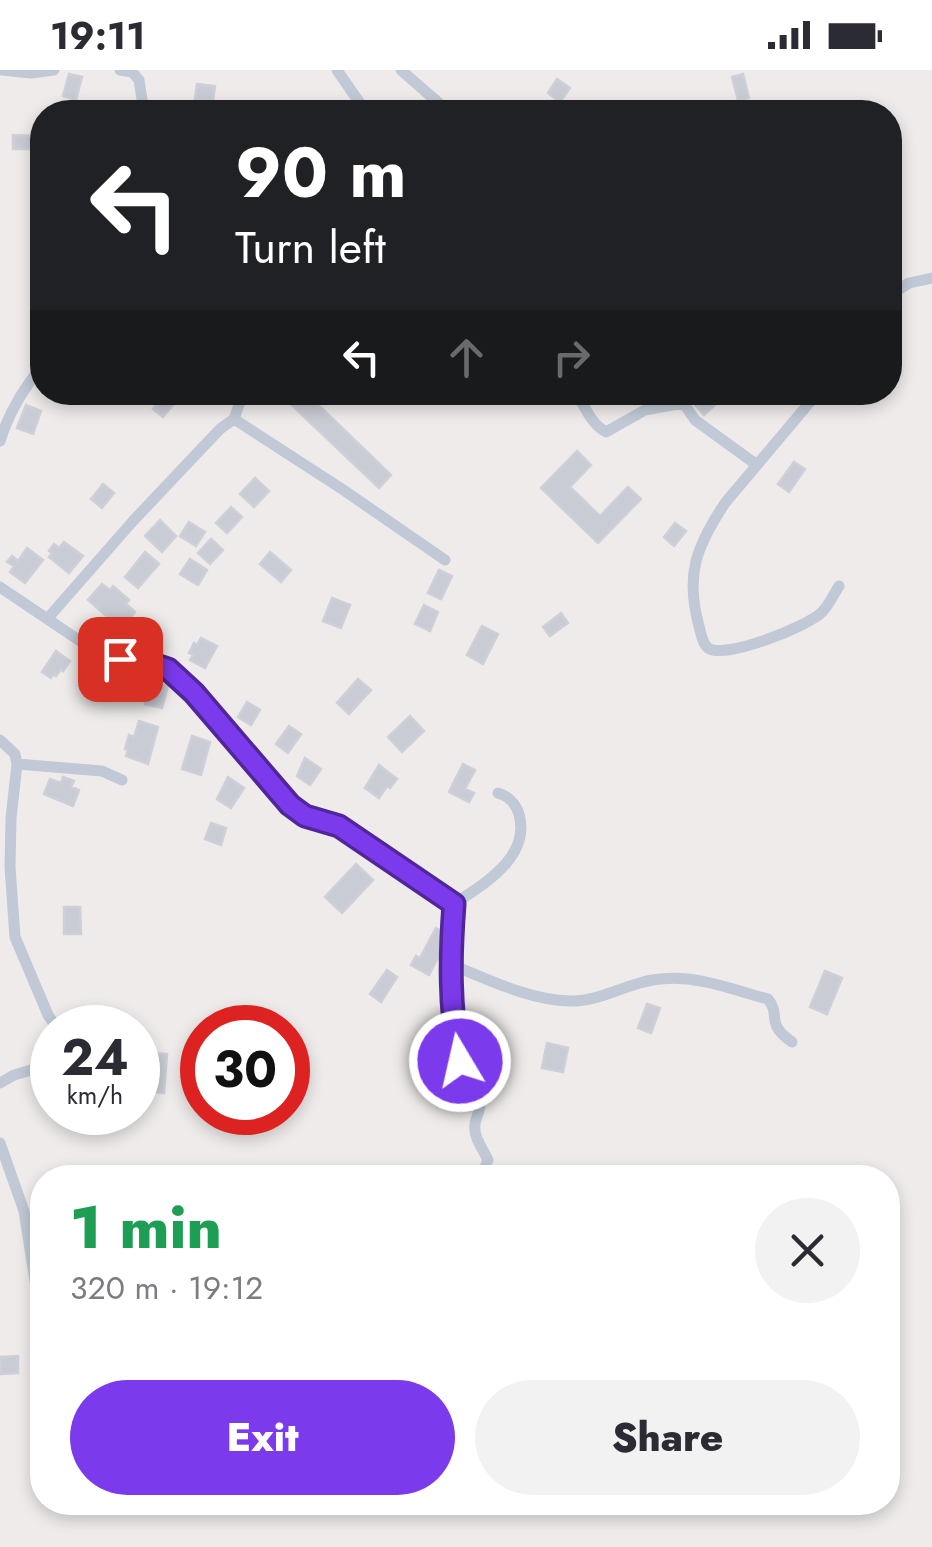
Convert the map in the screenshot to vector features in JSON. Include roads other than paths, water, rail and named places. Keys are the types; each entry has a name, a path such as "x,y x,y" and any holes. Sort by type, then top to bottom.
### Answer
{"street":[{"path":"2,70 52,70"},
{"path":"120,70 132,72 139,80 142,100"},
{"path":"338,70 355,100"},
{"path":"401,70 435,100"},
{"path":"902,288 932,278"},
{"path":"0,441 8,415 30,380"},
{"path":"48,618 133,521 234,418 239,405"},
{"path":"583,405 592,420 606,432 659,405"},
{"path":"684,405 695,420 757,466"},
{"path":"808,405 714,520 694,572 692,601 704,643 720,651 807,624 823,611 839,586"},
{"path":"234,418 445,560"},
{"path":"0,586 89,648 168,669 194,693 290,805 305,816 339,826 454,904"},
{"path":"0,740 15,754 17,764 10,818 15,937 44,1005"},
{"path":"17,764 102,772 122,780"},
{"path":"454,904 498,873 515,850 521,825 518,809 498,793"},
{"path":"454,904 450,964 454,1031 460,1061 481,1104 475,1134 488,1160 486,1165"},
{"path":"0,934 15,937"},
{"path":"450,964 510,988 571,1001 660,978 701,980 768,999 773,1004 778,1032 792,1042"},
{"path":"0,1082 30,1070"},
{"path":"0,1143 24,1211 30,1249"}]}
